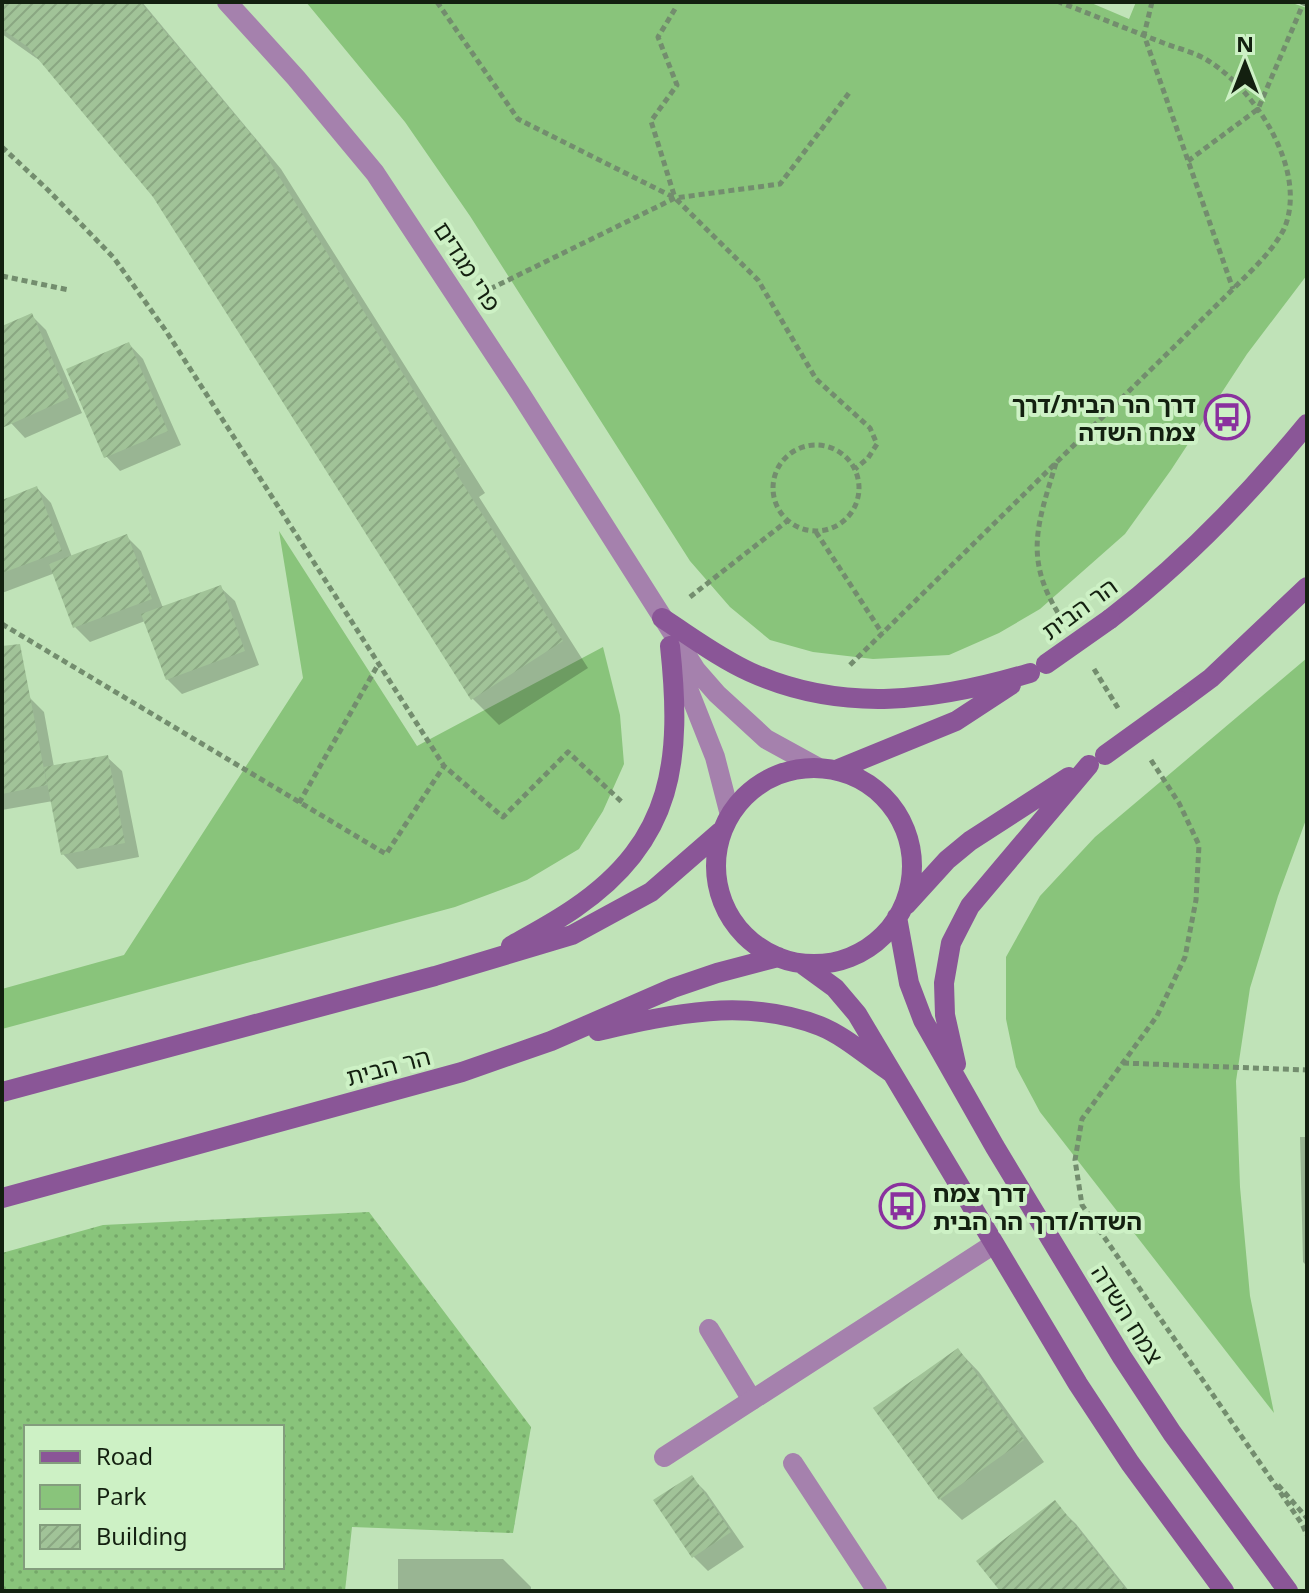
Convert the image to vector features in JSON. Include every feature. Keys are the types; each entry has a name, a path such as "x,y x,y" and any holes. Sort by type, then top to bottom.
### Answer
{"main road":[{"name":"הר הבית","path":"826,768 956,721 1110,619 1140,596 1228,513 1307,424"},
{"path":"725,823 714,866 720,900 741,934 769,954 802,964 837,962 855,955 884,936 900,912 947,860 970,841 1097,760 1180,701 1222,668 1307,587"},
{"path":"662,618 748,671 785,686 820,695 873,700 922,697 973,690 1038,669"},
{"path":"482,963 575,908 630,860 651,829 665,798 672,767 675,694 670,646"},
{"path":"963,1091 945,1015 944,983 951,943 970,906 1097,760"},
{"path":"2,1092 482,963 572,935 651,892 725,823 737,803 764,780 783,772 826,768 851,774 880,792 902,819 912,852 913,875 900,912"},
{"name":"צמח השדה","path":"900,912 909,983 923,1020 963,1091 1172,1433 1288,1591"},
{"name":"הר הבית","path":"2,1198 462,1072 551,1041 673,988 778,957"},
{"path":"802,964 835,988 857,1014 994,1244 1130,1463 1224,1591"},
{"path":"551,1041 675,1014 754,1010 823,1027 895,1075"}],"street":[{"name":"פרי מגדים","path":"227,2 296,78 375,173 696,670 766,739 826,768"},
{"name":"פרי מגדים","path":"638,580 670,646 715,757 725,823"},
{"path":"664,1457 994,1244"},
{"path":"709,1329 752,1400"},
{"path":"793,1463 877,1591"}],"path":[{"path":"437,2 518,119 675,198 758,280 816,379 870,428 877,444 868,458 855,469"},
{"path":"820,695 1261,261 1285,228 1292,193 1288,166 1272,125 1240,87 1206,59 1059,2"},
{"path":"1152,2 1144,35 1233,289"},
{"path":"1188,161 1258,109 1304,2"},
{"path":"675,9 658,37 677,85 651,121 675,198"},
{"path":"461,304 675,198 780,184 849,93"},
{"path":"2,147 114,258 166,331 444,766 503,817 568,752 651,829"},
{"path":"2,276 69,290"},
{"path":"818,445 833,449 855,469 859,483 854,510 844,521 830,529 816,532 801,529 787,521 778,510 772,492 773,477 791,453 804,446 818,445"},
{"path":"1056,463 1037,526 1037,560 1051,601 1068,628"},
{"path":"662,618 787,521"},
{"path":"816,532 882,633"},
{"path":"2,624 386,854 444,766"},
{"path":"299,803 379,663"},
{"path":"1093,669 1119,709"},
{"path":"1144,749 1179,803 1199,845 1196,900 1185,957 1157,1016 1082,1119 1075,1160 1082,1205 1307,1535"},
{"path":"1123,1063 1307,1070"},
{"path":"1257,1462 1307,1518"}],"green space":[{"path":"306,2 1089,2 1129,19 1136,2 1289,2 1307,8 1307,275 1247,354 1125,534 1040,609 999,633 949,655 873,659 813,652 770,640 730,607 690,561 470,216 405,122"},
{"path":"279,531 417,746 603,647 620,715 624,764 603,811 579,849 527,880 455,907 2,1029 2,989 124,955 303,678"},
{"path":"1307,658 1307,817 1278,896 1250,988 1236,1081 1240,1187 1250,1296 1274,1413 1040,1112 1016,1067 1006,1019 1006,957 1040,896 1095,837"},
{"path":"369,1212 531,1427 513,1533 352,1527 345,1591 2,1591 2,1253 103,1225"}],"building":[{"path":"2,2 140,2 256,140 461,466 454,470 563,641 471,700 153,197 28,47 2,29"},
{"path":"32,313 69,398 2,428 2,326"},
{"path":"129,342 168,431 104,458 66,369"},
{"path":"37,486 62,551 2,573 2,500"},
{"path":"127,534 152,599 73,628 49,564"},
{"path":"221,585 245,651 166,680 141,614"},
{"path":"20,644 47,785 2,794 2,646"},
{"path":"108,755 125,843 61,855 44,767"},
{"path":"958,1348 1024,1440 939,1500 873,1408"},
{"path":"692,1475 731,1532 692,1558 653,1500"},
{"path":"1055,1500 1127,1591 1000,1591 976,1561"}],"place":[{"name":"דרך הר הבית/דרך צמח השדה","path":"1227,417"},
{"name":"דרך צמח השדה/דרך הר הבית","path":"902,1206"}]}
